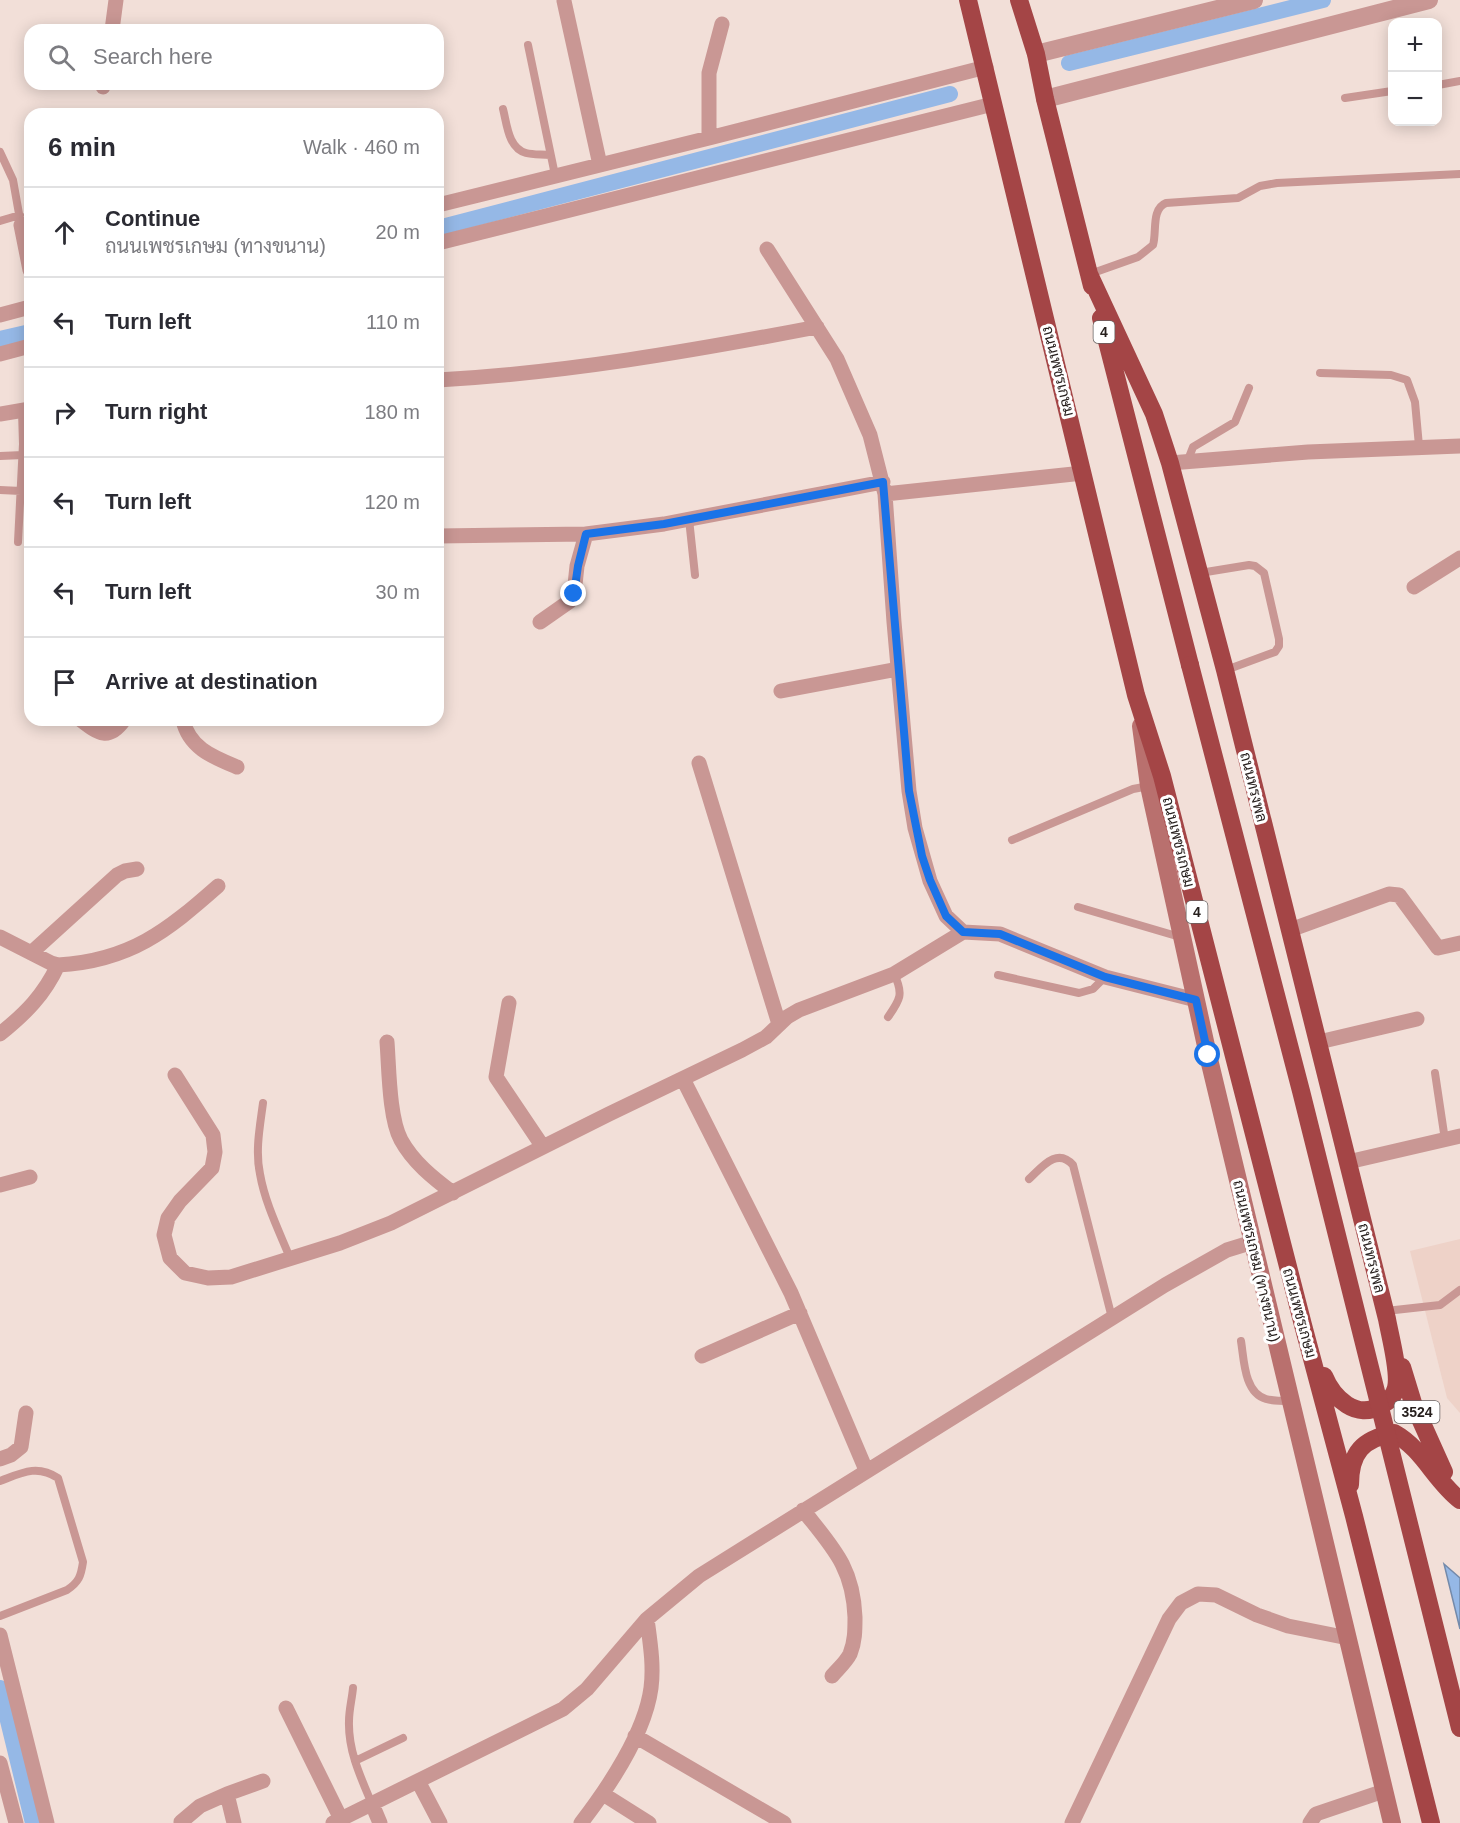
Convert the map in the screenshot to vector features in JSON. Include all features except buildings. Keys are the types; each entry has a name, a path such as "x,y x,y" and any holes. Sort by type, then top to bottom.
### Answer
{"highway":[{"name":"ถนนเพชรเกษม","path":"968,0 1136,695 1162,776 1432,1823"},
{"name":"4","path":"1019,0 1036,54 1089,274 1304,1102 1460,1728"},
{"name":"ถนนทรงพล","path":"1089,274 1154,414 1179,462 1200,573 1386,1315 1413,1403 1437,1461 1460,1500"},
{"path":"1303,1325 1327,1384 1336,1398 1350,1407 1374,1410 1389,1401 1396,1389 1394,1353 1386,1315"},
{"path":"1354,1516 1350,1487 1352,1462 1359,1450 1369,1441 1394,1433 1409,1442 1448,1490 1460,1500"}],"main road":[{"name":"ถนนเพชรเกษม (ทางขนาน)","path":"1136,695 1149,786 1196,1000 1392,1823"}],"street":[{"path":"113,24 116,0"},
{"path":"1036,54 1254,0"},
{"path":"1045,99 1429,0"},
{"path":"564,1 600,165"},
{"path":"709,138 710,73 722,24"},
{"path":"444,203 986,67"},
{"path":"444,241 993,104"},
{"path":"767,249 837,359 870,435 884,488 909,791 922,856 930,880 946,916 963,932"},
{"path":"0,315 24,309"},
{"path":"444,380 509,376 721,345 817,327"},
{"path":"0,354 24,348"},
{"path":"0,414 24,410"},
{"path":"1179,462 1308,452 1460,446"},
{"path":"444,536 586,534 884,488 1083,473"},
{"path":"540,622 570,601 574,594 586,534"},
{"path":"1414,587 1460,558"},
{"path":"781,691 898,669"},
{"path":"89,726 103,733 111,733 120,726"},
{"path":"185,726 187,735 195,744 208,754 237,767"},
{"path":"699,763 779,1024"},
{"path":"31,953 117,875 137,869"},
{"path":"0,937 58,965 111,957 160,934 218,886"},
{"path":"1290,930 1389,894 1399,895 1438,948 1460,943"},
{"path":"175,1075 213,1135 215,1152 212,1168 180,1201 168,1218 164,1235 170,1258 185,1273 208,1278 231,1277 391,1223 766,1037 787,1017 799,1010 894,974 963,932 1000,934 1105,977 1196,1000"},
{"path":"0,1034 39,998 49,986 58,965"},
{"path":"508,1003 496,1077 543,1147"},
{"path":"1319,1042 1417,1019"},
{"path":"387,1042 391,1095 400,1137 411,1154 431,1176 453,1193"},
{"path":"683,1079 800,1313 866,1470"},
{"path":"1348,1162 1453,1138"},
{"path":"0,1185 30,1177"},
{"path":"286,1708 339,1822 563,1709 587,1689 647,1619 699,1576 1165,1285 1227,1250 1252,1242"},
{"path":"702,1356 800,1313"},
{"path":"0,1458 11,1455 21,1447 26,1413"},
{"path":"803,1510 840,1557 850,1579 856,1635 849,1655 832,1676"},
{"path":"1072,1823 1168,1619 1181,1603 1197,1594 1216,1595 1257,1615 1288,1626 1348,1638"},
{"path":"581,1823 603,1794 643,1717 651,1689 653,1660 647,1619"},
{"path":"0,1635 47,1823"},
{"path":"634,1736 784,1823"},
{"path":"0,1763 16,1823"},
{"path":"181,1822 200,1806 263,1781"},
{"path":"418,1781 440,1823"},
{"path":"1310,1823 1316,1814 1384,1791"},
{"path":"227,1794 234,1823"},
{"path":"603,1794 649,1823"},
{"path":"372,1804 380,1823"}],"lane":[{"path":"528,45 555,175"},
{"path":"1442,84 1460,81"},
{"path":"1345,98 1388,92"},
{"path":"503,109 515,147 526,153 550,155"},
{"path":"0,152 13,180 24,221 0,221"},
{"path":"1089,274 1138,257 1153,245 1157,211 1166,203 1238,198 1260,186 1277,183 1460,174"},
{"path":"1320,373 1391,375 1407,380 1415,402 1419,446"},
{"path":"1179,462 1193,447 1235,422 1249,388"},
{"path":"0,456 23,455 18,542"},
{"path":"0,490 21,491"},
{"path":"689,519 695,575"},
{"path":"1200,573 1249,565 1256,566 1264,573 1279,646 1275,652 1225,670"},
{"path":"1012,840 1133,789 1149,786"},
{"path":"1078,907 1183,938"},
{"path":"888,1017 898,1004 900,996 901,987 894,974"},
{"path":"998,975 1079,993 1093,989 1105,977"},
{"path":"1435,1073 1453,1138"},
{"path":"263,1103 259,1139 260,1173 274,1220 290,1258"},
{"path":"1029,1179 1053,1158 1068,1159 1073,1165 1112,1318"},
{"path":"1386,1315 1440,1305 1460,1290"},
{"path":"1241,1341 1247,1376 1253,1390 1259,1397 1267,1400 1291,1401"},
{"path":"0,1481 28,1470 40,1470 58,1478 83,1562 77,1584 0,1616"},
{"path":"353,1688 349,1721 355,1761 372,1804"},
{"path":"355,1761 403,1738"}],"shaded area":[{"path":"1460,1239 1460,1413 1447,1398 1410,1251"}],"water":[{"path":"1444,1564 1460,1578 1460,1629"}],"waterway":[{"path":"1069,63 1323,0"},
{"path":"444,226 950,94"},
{"path":"0,339 24,333"},
{"path":"0,1688 33,1823"}],"route":[{"path":"574,594 586,534 664,524 883,482 909,791 922,856 946,916 963,932 1000,934 1105,977 1196,1000 1208,1055"}]}
